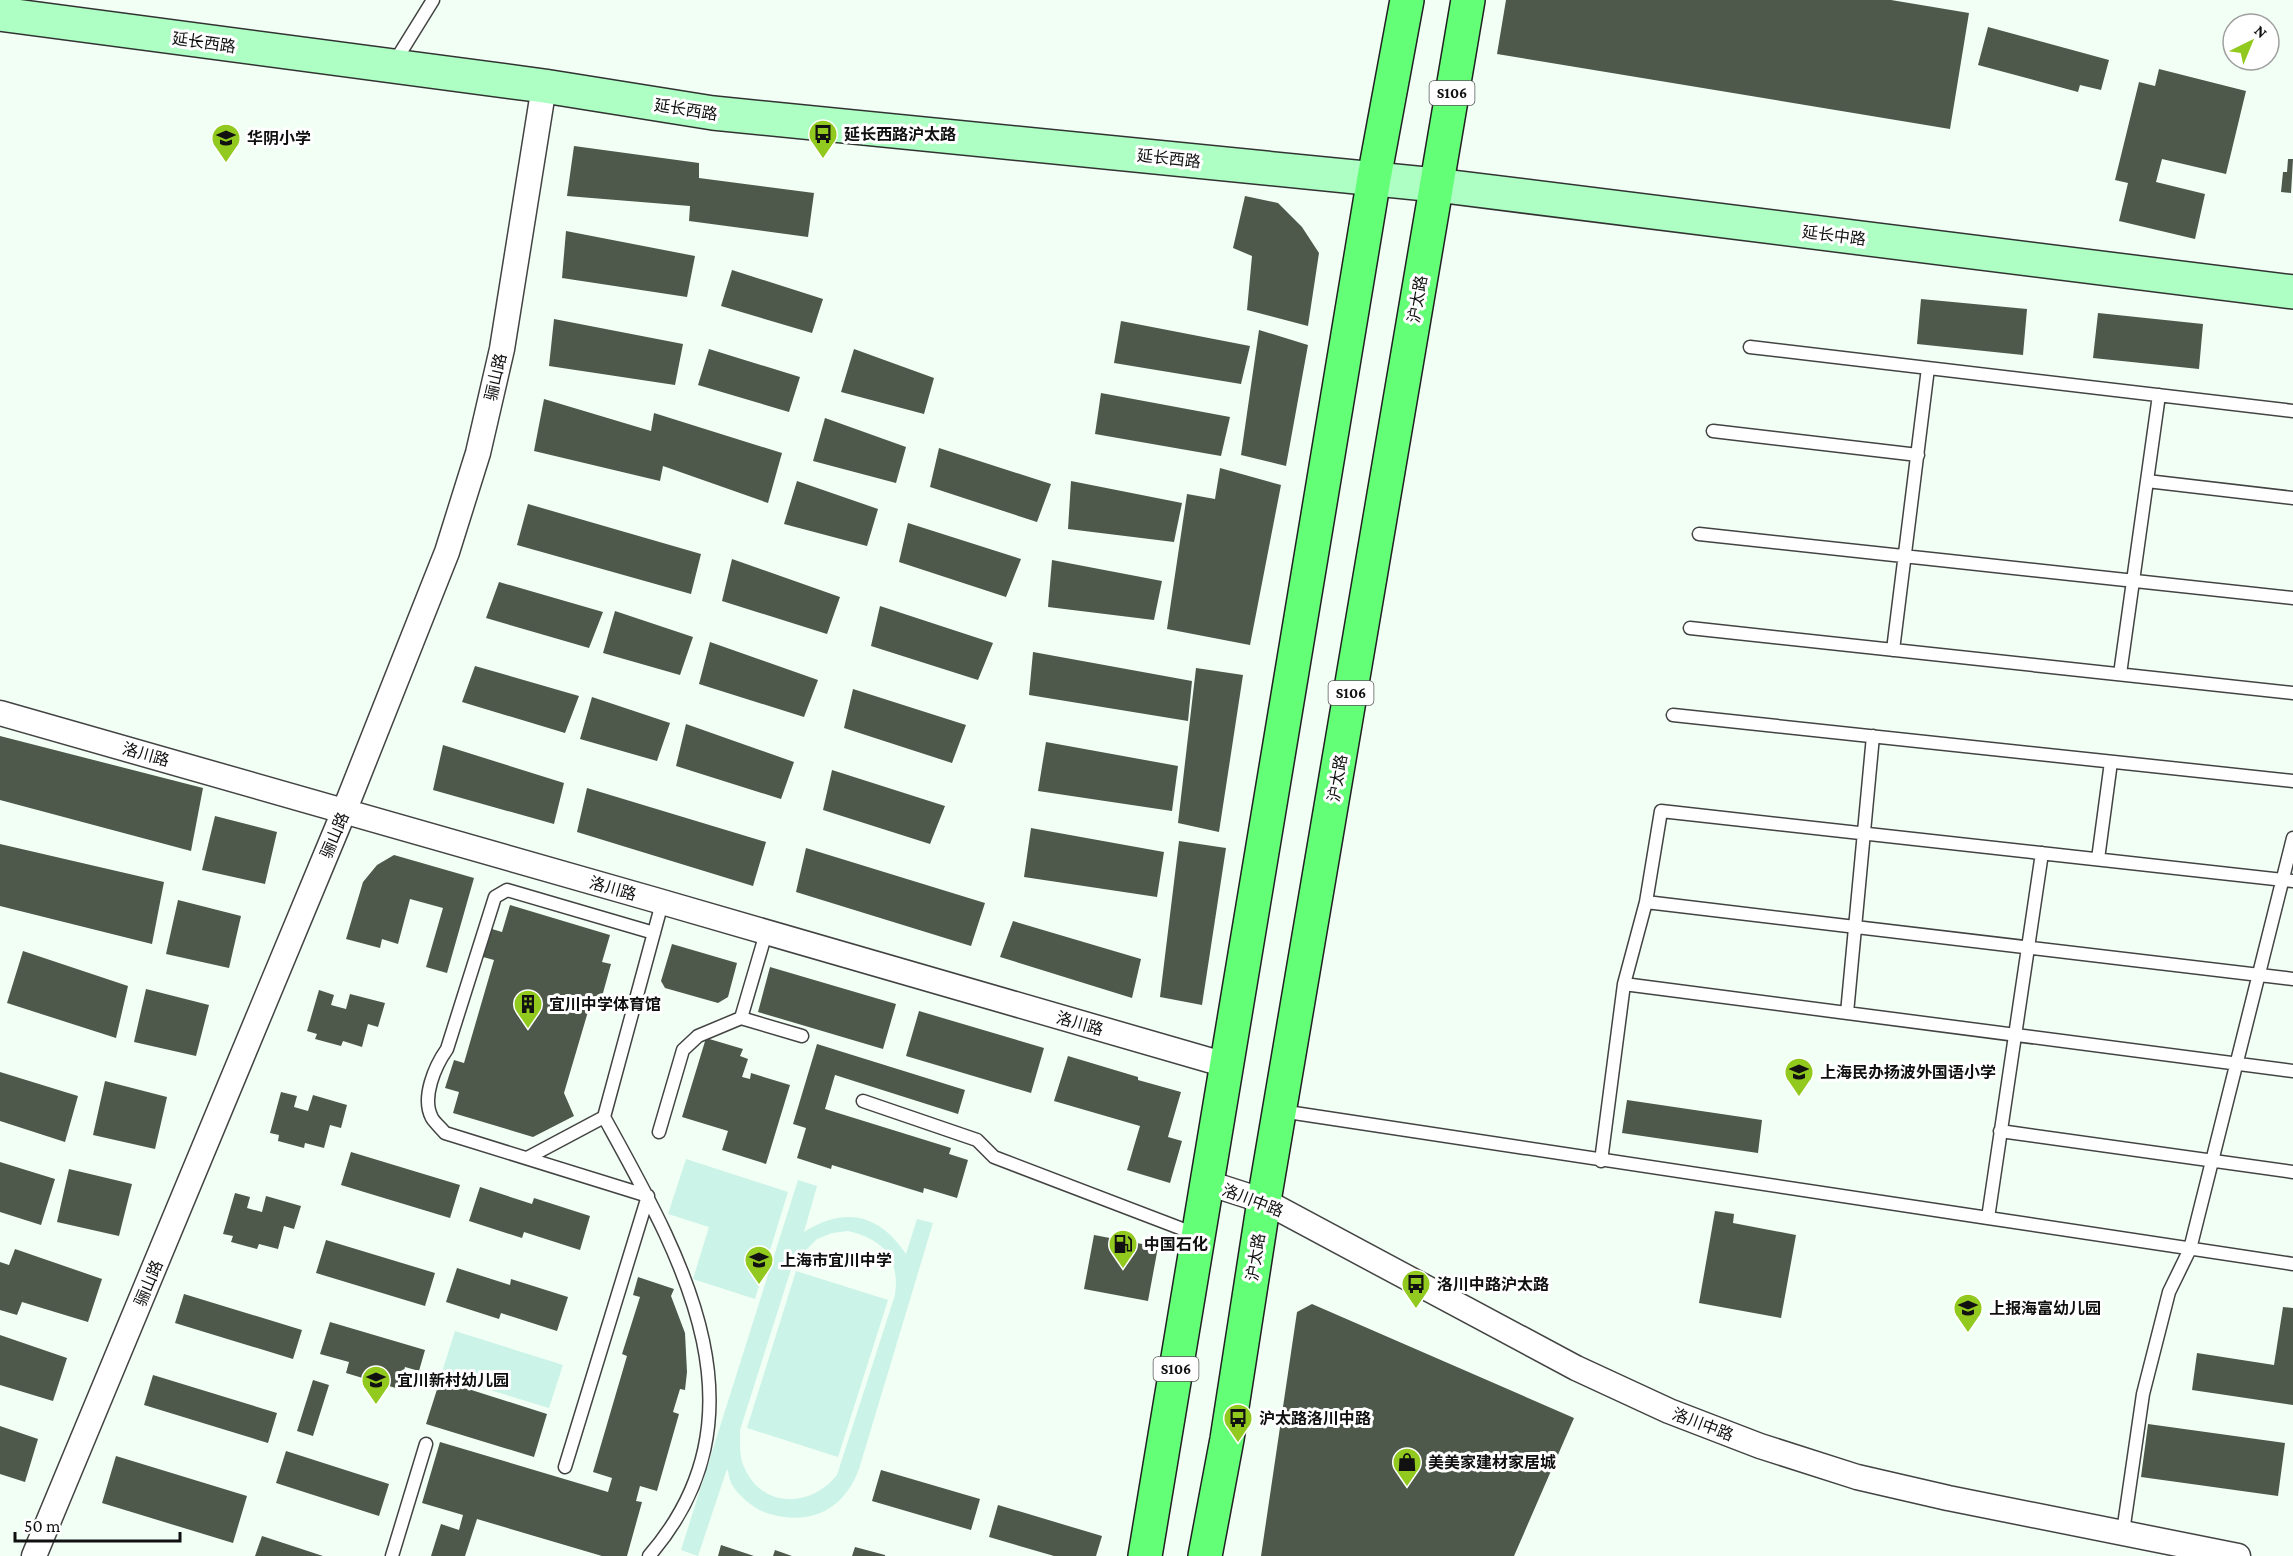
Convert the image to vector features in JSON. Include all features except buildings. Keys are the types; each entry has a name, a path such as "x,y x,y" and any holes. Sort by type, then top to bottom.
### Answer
{"main road":[{"name":"S106","path":"1145,1556 1374,178 1407,0"},
{"name":"沪太路","path":"1205,1556 1227,1438 1264,1201 1468,0"}],"street":[{"name":"延长西路","path":"0,14 544,86 713,113 1374,178"},
{"name":"骊山路","path":"34,1556 345,809 447,552 478,453 502,349 544,86"},
{"name":"延长中路","path":"1374,178 2293,292"},
{"name":"洛川路","path":"0,713 345,809 662,903 1226,1065"},
{"name":"洛川中路","path":"1208,1183 1264,1201 1576,1368 1669,1411 1760,1446 1857,1477 1948,1498 2123,1532 2190,1551 2238,1556"}],"lane":[{"path":"391,67 433,0"},
{"path":"1750,347 2293,411"},
{"path":"1893,650 1928,368"},
{"path":"2120,674 2159,395"},
{"path":"1713,431 1918,455"},
{"path":"2147,481 2293,498"},
{"path":"1699,534 2293,598"},
{"path":"1690,628 2293,693"},
{"path":"1673,715 2293,781"},
{"path":"1847,1013 1873,736"},
{"path":"2098,859 2111,762"},
{"path":"1601,1161 1624,984 1646,902 1661,811 2288,880"},
{"path":"2123,1532 2143,1394 2169,1292 2190,1249 2258,975 2288,880 2293,838"},
{"path":"1988,1218 2042,853"},
{"path":"648,1196 445,1133 432,1118 428,1100 438,1062 447,1049 495,897 507,890 654,933"},
{"path":"1646,902 2293,979"},
{"path":"649,1556 668,1534 690,1495 704,1452 709,1417 708,1360 696,1310 676,1256 648,1196 604,1116 662,903"},
{"path":"741,1018 766,933"},
{"path":"1624,984 2293,1071"},
{"path":"659,1132 683,1050 698,1036 741,1018 802,1036"},
{"path":"863,1101 977,1140 994,1157 1199,1236"},
{"path":"1281,1111 2293,1264"},
{"path":"527,1158 604,1116"},
{"path":"2000,1131 2293,1172"},
{"path":"565,1467 648,1196"},
{"path":"392,1556 426,1444"}],"shaded area":[{"path":"686,1159 788,1192 755,1299 693,1279 709,1227 668,1214"},
{"path":"798,1180 817,1186 804,1232 833,1219 860,1218 884,1230 906,1254 917,1219 933,1223 859,1469 845,1495 825,1511 813,1516 800,1518 770,1514 753,1506 738,1493 731,1483 727,1469 698,1556 681,1550","holes":["848,1231 871,1239 887,1252 895,1271 895,1295 837,1475 814,1494 788,1499 774,1497 762,1491 752,1481 744,1467 740,1430 793,1263 817,1239 832,1233"]},
{"path":"796,1271 888,1300 838,1457 747,1428"},
{"path":"455,1331 563,1365 549,1408 441,1375"}],"place":[{"name":"延长西路沪太路","path":"823,160"},
{"name":"华阴小学","path":"226,164"},
{"name":"宜川中学体育馆","path":"528,1030"},
{"name":"上海民办扬波外国语小学","path":"1799,1098"},
{"name":"中国石化","path":"1123,1270"},
{"name":"上海市宜川中学","path":"759,1286"},
{"name":"洛川中路沪太路","path":"1416,1310"},
{"name":"上报海富幼儿园","path":"1968,1334"},
{"name":"宜川新村幼儿园","path":"376,1406"},
{"name":"沪太路洛川中路","path":"1238,1444"},
{"name":"美美家建材家居城","path":"1407,1488"}]}
